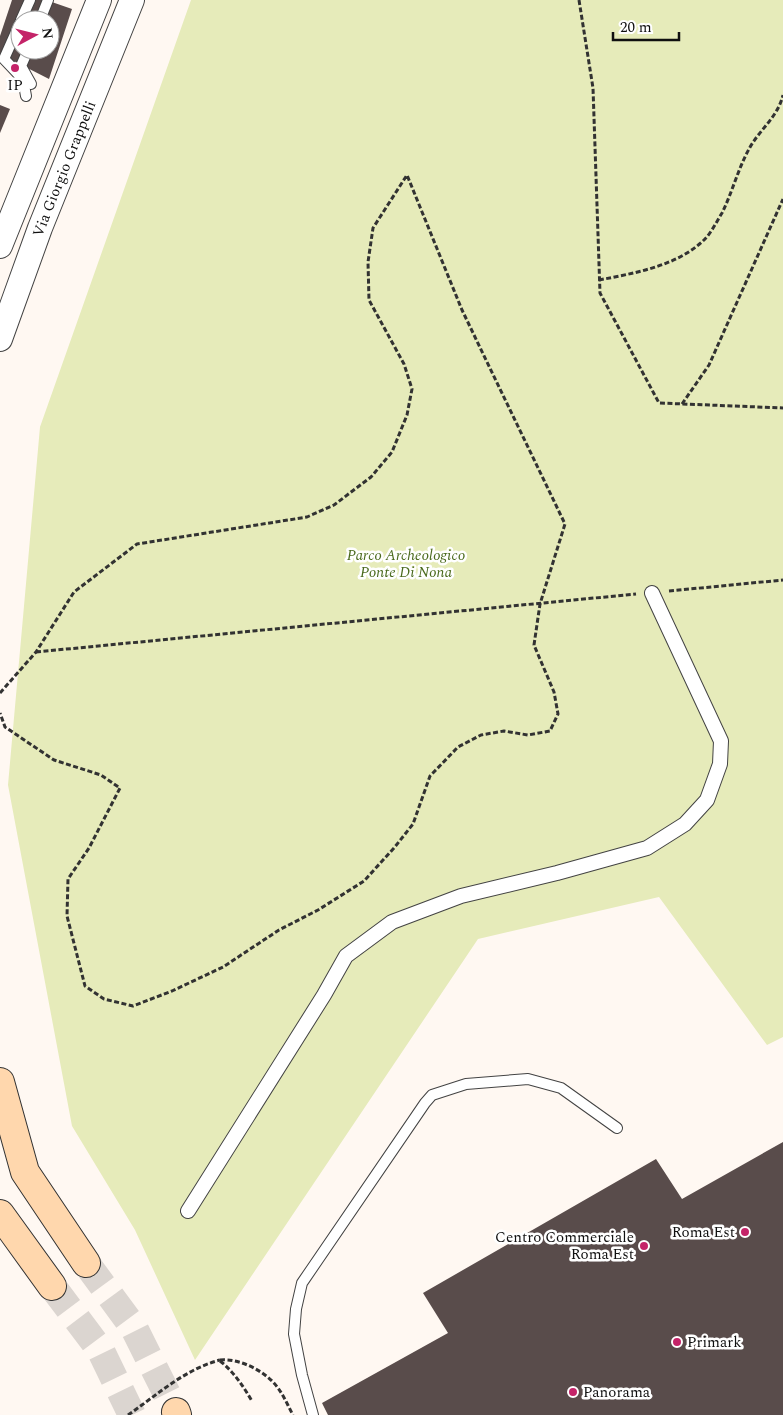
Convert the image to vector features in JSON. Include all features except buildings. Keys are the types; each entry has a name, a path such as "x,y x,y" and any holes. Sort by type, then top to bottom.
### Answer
{"main road":[{"path":"0,1082 25,1172 86,1263"},
{"path":"0,1214 52,1286"}],"street":[{"name":"Via Giorgio Grappelli","path":"0,246 99,0"},
{"name":"Via Giorgio Grappelli","path":"0,339 40,228 132,0"},
{"path":"188,1212 324,995 346,956 392,922 461,896 558,873 648,848 685,824 707,800 720,764 722,741 652,593"},
{"path":"0,1138 25,1172"}],"lane":[{"path":"10,46 4,59 23,79 26,96"},
{"path":"24,60 22,66 31,84"},
{"path":"314,1415 302,1375 294,1334 296,1309 302,1283 384,1161 432,1095 466,1084 528,1079 560,1088 617,1128"}],"path":[{"path":"579,0 593,88 600,293 659,403 783,408"},
{"path":"599,280 654,268 683,256 706,239 721,214 749,149 768,124 781,103 783,95"},
{"path":"0,693 36,652 74,592 137,544 307,517 334,505 371,477 392,452 408,415 412,389 404,364 369,300 368,262 373,228 407,176 462,310 565,524 540,604 534,645 554,692 558,714 550,731 528,735 504,731 482,736 458,747 430,776 412,824 394,848 364,881 318,910 279,930 223,967 133,1006 104,999 85,986 67,916 68,879 89,848 120,788 102,775 54,760 5,727 0,713"},
{"path":"682,404 709,365 783,199"},
{"path":"36,652 783,580"},
{"path":"128,1415 186,1374 208,1363 230,1359 247,1364 265,1376 276,1386 293,1415"},
{"path":"220,1360 244,1388 252,1401"}],"green space":[{"name":"Parco Archeologico Ponte Di Nona","path":"191,0 783,0 783,1037 767,1045 659,897 478,939 195,1360 135,1230 72,1126 8,785 40,427"}],"tunnel":[{"path":"86,1263 134,1328 176,1412"},
{"path":"52,1286 101,1351 132,1415"}],"place":[{"name":"IP","path":"15,68"},
{"name":"Roma Est","path":"745,1232"},
{"name":"Centro Commerciale Roma Est","path":"644,1246"},
{"name":"Primark","path":"677,1342"},
{"name":"Panorama","path":"573,1392"}]}
